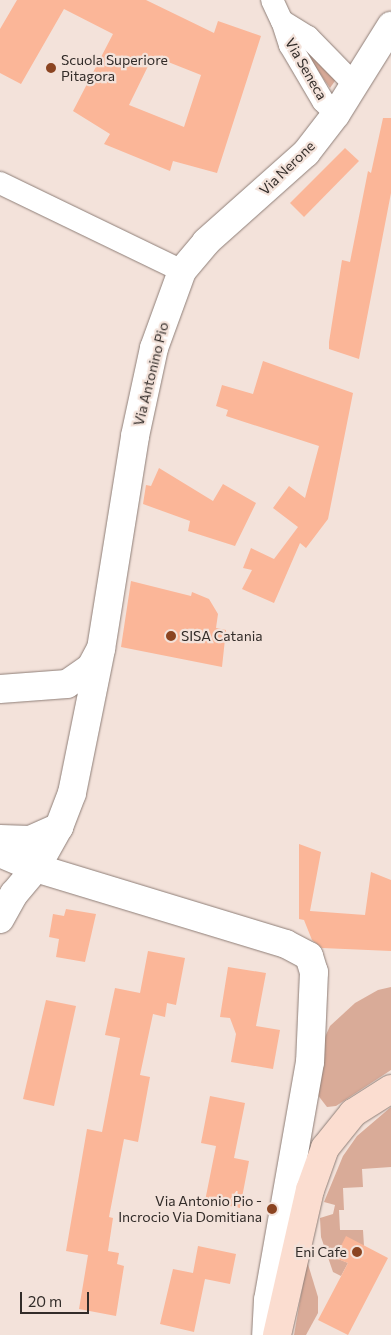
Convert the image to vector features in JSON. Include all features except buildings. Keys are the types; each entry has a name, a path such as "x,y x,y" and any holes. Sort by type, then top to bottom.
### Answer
{"main road":[{"path":"277,1335 310,1190 326,1148 353,1113 391,1088"}],"street":[{"name":"Via Seneca","path":"272,0 282,20 290,45 323,101 336,114"},
{"name":"Via Seneca","path":"282,20 308,36 355,84"},
{"name":"Via Nerone","path":"182,271 206,242 306,153 336,114 391,26"},
{"path":"0,183 182,271"},
{"name":"Via Antonino Pio","path":"85,728 100,698 101,649 135,436 154,348 182,271"},
{"name":"Via Antonino Pio","path":"0,689 50,687 67,684 82,676 91,667 101,649"},
{"name":"Via Antonino Pio","path":"0,919 14,894 36,868 59,827 72,793 85,728 84,708 77,696 50,687"},
{"path":"0,839 30,840 59,827"},
{"path":"0,853 36,868 286,944 309,956 314,972 310,1062 268,1300 266,1335"}],"shaded area":[{"path":"295,38 337,78 330,88"},
{"path":"391,987 391,1070 336,1106 327,1107 317,1094 320,1048 330,1026 355,1003 378,990"},
{"path":"391,1107 391,1167 362,1169 363,1187 343,1188 344,1210 339,1210 340,1230 363,1230 364,1246 336,1258 348,1263 341,1276 333,1272 321,1237 320,1218 333,1214 335,1205 324,1202 343,1156 357,1136"},
{"path":"307,1261 318,1297 318,1313 306,1335 294,1335"}],"place":[{"name":"Scuola Superiore Pitagora","path":"51,68"},
{"name":"SISA Catania","path":"171,636"},
{"name":"Via Antonio Pio - Incrocio Via Domitiana","path":"272,1209"},
{"name":"Eni Cafe","path":"357,1252"}]}
